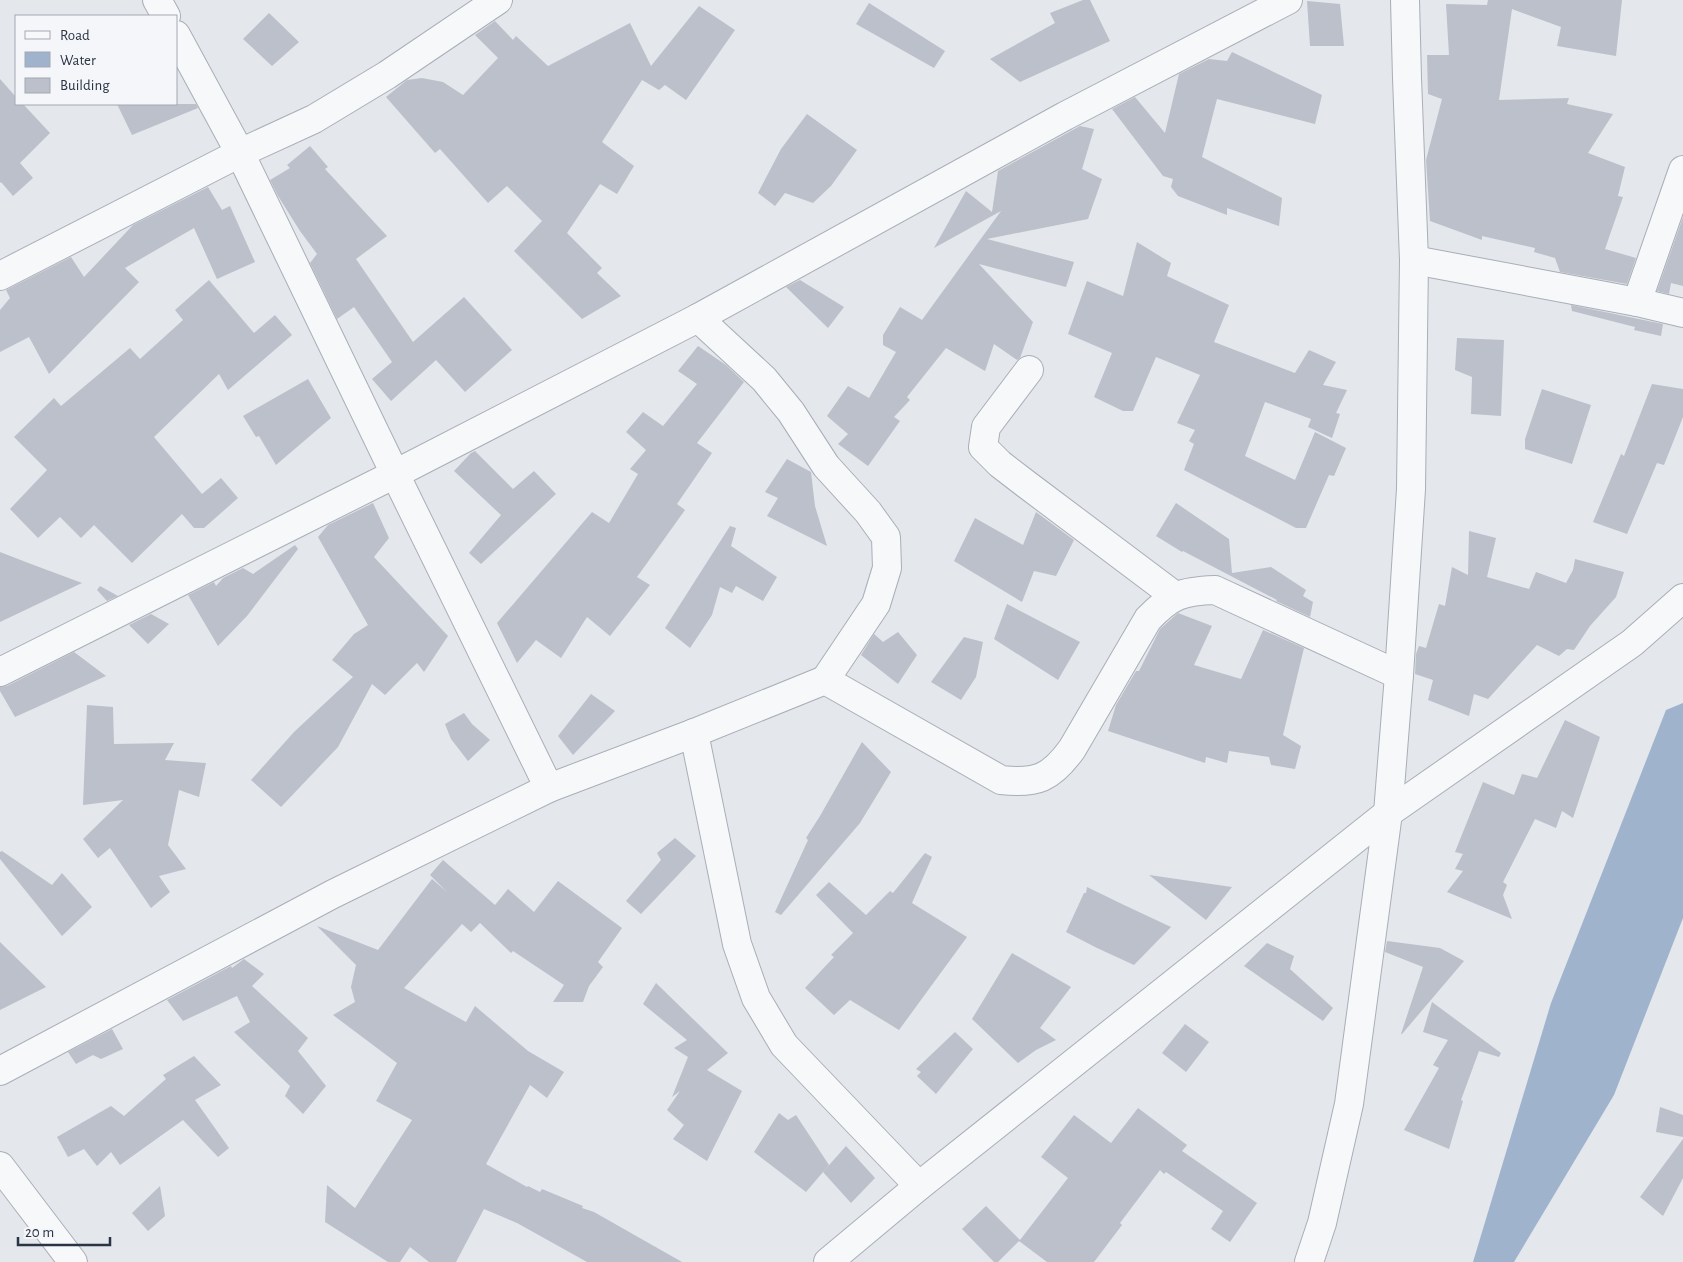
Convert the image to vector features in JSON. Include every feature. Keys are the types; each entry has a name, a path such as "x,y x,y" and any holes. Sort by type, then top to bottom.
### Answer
{"street":[{"path":"157,0 165,15"},
{"path":"0,276 240,153 322,114 387,75 498,0"},
{"path":"0,672 395,474 698,318 1065,116 1288,0"},
{"path":"1309,1262 1322,1222 1349,1104 1388,813 1399,675 1411,489 1414,260 1406,0"},
{"path":"178,39 240,153 549,788"},
{"path":"1637,302 1683,170"},
{"path":"1414,260 1637,302 1683,314"},
{"path":"0,1071 333,894 549,788 694,733 825,680 876,604 887,568 886,537 868,512 826,466 791,412 764,379 698,318"},
{"path":"1029,370 986,427 984,447 1000,464 1175,596"},
{"path":"825,680 1001,780 1022,783 1043,778 1060,766 1072,749 1148,619 1161,605 1175,596 1195,591 1215,590 1399,675"},
{"path":"828,1262 919,1186 1388,813 1632,643 1683,598"},
{"path":"694,733 737,944 756,998 784,1045 919,1186"},
{"path":"0,1166 73,1262"}],"water":[{"path":"1683,703 1683,918 1614,1095 1514,1262 1473,1262 1551,1003 1666,710"}],"building":[{"path":"1083,0 1090,0 1110,41 1020,82 990,59 1055,23 1050,13"},
{"path":"1488,0 1622,0 1616,56 1557,46 1561,27 1512,9 1499,100 1569,98 1567,104 1613,114 1588,153 1625,167 1618,196 1623,197 1605,249 1636,258 1627,284 1560,272 1555,258 1534,252 1535,248 1482,236 1482,240 1430,221 1426,160 1442,99 1428,94 1427,55 1449,55 1446,4 1487,5"},
{"path":"1307,1 1340,4 1344,46 1310,46"},
{"path":"869,3 945,51 934,68 856,24"},
{"path":"699,6 735,30 686,100 665,85 659,90 642,80 602,142 634,166 617,194 600,184 567,233 602,268 597,273 621,296 582,319 514,251 542,221 507,186 488,203 440,149 435,153 386,97 407,80 422,78 443,82 463,95 498,58 475,35 495,21 513,40 516,36 548,66 630,23 651,66"},
{"path":"269,13 299,42 272,66 243,39"},
{"path":"1232,52 1322,95 1315,124 1217,99 1202,157 1282,198 1279,226 1227,208 1227,215 1178,196 1171,187 1173,179 1163,176 1112,109 1135,97 1165,133 1179,74 1209,59 1227,61"},
{"path":"0,79 15,96 15,105 24,105 50,133 20,163 33,178 13,196 0,183"},
{"path":"196,104 198,108 132,135 117,105"},
{"path":"807,114 857,150 831,186 813,203 785,193 775,206 758,193 781,149"},
{"path":"1080,126 1094,129 1082,169 1102,179 1088,219 987,239 1074,262 1066,287 979,264 1033,322 1020,358 1017,360 994,344 985,371 946,348 907,397 910,400 894,417 900,421 868,466 838,444 848,434 827,416 848,386 869,398 896,352 883,345 883,335 900,307 922,320 1001,211 934,248 966,191 992,212 998,171"},
{"path":"310,146 328,167 325,169 387,236 356,259 413,342 464,297 512,350 465,392 436,360 391,401 372,379 392,362 354,307 337,319 310,263 317,254 300,231 270,180 290,168 287,165"},
{"path":"208,187 222,210 230,206 255,262 217,279 194,228 125,268 139,282 49,374 29,337 0,352 0,310 10,298 6,290 71,257 84,277 133,225"},
{"path":"1683,217 1683,286 1671,283 1669,294 1657,291"},
{"path":"1137,242 1171,263 1167,276 1229,305 1214,342 1295,373 1309,350 1336,362 1323,385 1347,390 1336,413 1340,414 1332,438 1308,427 1311,419 1265,402 1245,456 1295,480 1315,432 1346,448 1334,476 1329,475 1306,528 1296,528 1184,470 1194,444 1189,441 1195,430 1177,423 1200,375 1156,357 1133,411 1123,411 1094,397 1112,353 1068,334 1087,281 1123,296"},
{"path":"209,280 254,333 275,315 292,335 228,390 219,374 154,437 202,494 221,478 238,498 204,528 194,528 182,514 132,563 94,525 81,538 60,517 38,538 10,509 47,470 14,437 54,398 61,406 130,348 140,359 183,320 175,310"},
{"path":"800,280 844,307 828,328 786,287"},
{"path":"1571,305 1663,324 1661,336 1634,330 1635,327 1572,311"},
{"path":"1457,338 1504,340 1501,416 1471,414 1472,377 1455,370"},
{"path":"698,346 726,365 744,382 697,443 712,453 677,504 685,510 637,577 650,585 610,636 587,617 561,658 536,640 517,663 497,623 592,512 609,523 638,474 630,469 646,450 626,432 643,412 663,426 697,384 678,371"},
{"path":"308,379 331,418 276,465 259,436 256,437 243,416"},
{"path":"1652,384 1683,389 1683,417 1664,465 1657,463 1627,534 1593,522 1621,454 1624,456"},
{"path":"1542,389 1591,405 1572,464 1525,449 1525,439"},
{"path":"475,451 513,489 534,471 556,494 481,564 469,553 501,515 454,471"},
{"path":"787,459 811,472 815,506 827,546 767,516 778,498 765,492"},
{"path":"373,503 389,538 374,557 448,636 424,672 417,663 385,695 372,684 338,747 281,807 251,780 294,732 353,677 332,660 354,634 368,625 318,537 328,525"},
{"path":"1176,503 1229,539 1232,573 1271,567 1306,590 1303,596 1313,602 1310,617 1182,552 1156,536"},
{"path":"1036,512 1074,540 1056,576 1034,571 1022,602 954,561 975,518 1023,545"},
{"path":"730,526 736,528 731,546 777,577 763,601 736,586 732,593 720,587 712,615 690,648 665,628"},
{"path":"1469,531 1496,538 1487,577 1529,589 1536,572 1566,583 1573,570 1575,559 1624,572 1616,597 1590,626 1574,650 1567,649 1559,656 1537,645 1488,699 1474,694 1469,716 1428,700 1433,680 1415,674 1416,654 1419,646 1426,648 1439,604 1445,606 1452,567 1468,575"},
{"path":"295,545 298,549 247,616 218,646 188,595 214,582 216,586 223,578 243,568 253,574"},
{"path":"0,552 31,564 82,583 0,622"},
{"path":"100,586 118,596 107,601 97,590"},
{"path":"1007,604 1080,642 1058,680 994,639"},
{"path":"1178,613 1212,626 1194,665 1241,679 1263,630 1304,648 1283,735 1301,746 1295,769 1271,765 1269,757 1229,751 1227,763 1206,757 1205,763 1108,731 1116,705 1136,671 1139,671 1160,629"},
{"path":"151,614 169,624 148,644 129,625"},
{"path":"898,632 917,655 898,684 861,655 874,634 883,642"},
{"path":"964,637 983,642 976,677 961,700 931,682"},
{"path":"74,652 106,676 15,717 0,691 0,687 7,686"},
{"path":"591,694 615,711 573,755 558,736"},
{"path":"87,705 113,707 114,744 174,743 165,760 206,763 199,797 179,790 168,845 186,869 159,876 170,892 151,908 110,848 98,858 83,839 123,800 83,805"},
{"path":"464,713 472,724 490,740 468,761 451,739 445,724"},
{"path":"1565,720 1600,737 1573,818 1562,811 1556,828 1535,819 1503,882 1507,885 1503,895 1512,919 1447,892 1463,871 1455,869 1463,854 1455,852 1483,782 1514,795 1522,774 1537,778"},
{"path":"862,742 891,772 860,823 781,915 775,912 808,840 806,838"},
{"path":"675,838 696,856 641,914 626,901 661,860 657,853"},
{"path":"2,851 52,885 62,873 92,907 62,936 0,859 0,852"},
{"path":"925,853 932,857 912,903 967,937 899,1030 850,1000 834,1015 805,988 834,957 831,955 853,933 816,895 829,882 866,915 890,891 893,893"},
{"path":"443,860 495,905 508,889 534,912 558,881 622,928 598,962 603,967 589,986 583,1002 553,1002 564,985 513,951 511,953 480,923 471,932 462,924 404,988 466,1022 475,1006 528,1051 564,1072 547,1098 530,1085 486,1164 527,1187 540,1192 542,1189 583,1206 582,1208 594,1212 682,1262 587,1262 517,1223 484,1209 456,1262 429,1262 410,1247 400,1262 388,1262 325,1222 327,1185 355,1208 412,1120 376,1101 397,1063 333,1015 355,1002 351,987 356,965 317,926 378,950 432,879 447,892 430,875"},
{"path":"1149,875 1232,887 1206,920"},
{"path":"1087,887 1171,927 1134,965 1097,948 1066,932 1084,893 1086,893"},
{"path":"1387,941 1440,948 1464,961 1402,1034 1423,967 1385,952"},
{"path":"0,942 46,987 0,1010"},
{"path":"1267,943 1294,956 1290,969 1333,1008 1323,1021 1244,966"},
{"path":"1012,953 1071,987 1040,1028 1056,1040 1036,1050 1018,1063 972,1019"},
{"path":"244,959 264,974 252,986 308,1038 298,1051 326,1086 303,1114 285,1096 290,1086 234,1032 250,1022 237,996 183,1021 167,1000 231,966 232,968"},
{"path":"656,983 728,1053 707,1070 742,1091 707,1161 673,1139 684,1125 667,1110 680,1091 672,1097 688,1057 674,1048 687,1040 643,1004"},
{"path":"1432,1002 1501,1053 1499,1057 1479,1051 1461,1100 1463,1101 1449,1149 1404,1130 1439,1068 1433,1065 1448,1040 1423,1032"},
{"path":"1185,1024 1209,1042 1186,1072 1162,1053"},
{"path":"112,1029 123,1049 101,1059 93,1055 76,1064 68,1052"},
{"path":"955,1032 973,1049 936,1094 917,1076 921,1072 916,1069"},
{"path":"194,1056 221,1085 195,1100 229,1148 218,1157 183,1120 120,1165 111,1152 97,1166 84,1149 68,1157 57,1137 111,1106 124,1116 166,1079 163,1075"},
{"path":"1660,1107 1683,1115 1683,1137 1656,1132"},
{"path":"1138,1108 1187,1145 1182,1151 1257,1203 1230,1242 1211,1229 1223,1211 1166,1172 1164,1174 1160,1170 1120,1223 1122,1225 1094,1262 1047,1262 1019,1241 998,1262 994,1262 962,1229 986,1206 1020,1240 1068,1178 1041,1157 1074,1115 1111,1143"},
{"path":"779,1113 788,1120 796,1115 829,1165 806,1192 754,1152"},
{"path":"1683,1139 1683,1178 1663,1216 1640,1197"},
{"path":"846,1146 875,1178 851,1203 823,1172"},
{"path":"160,1186 165,1216 148,1231 132,1213"}]}
